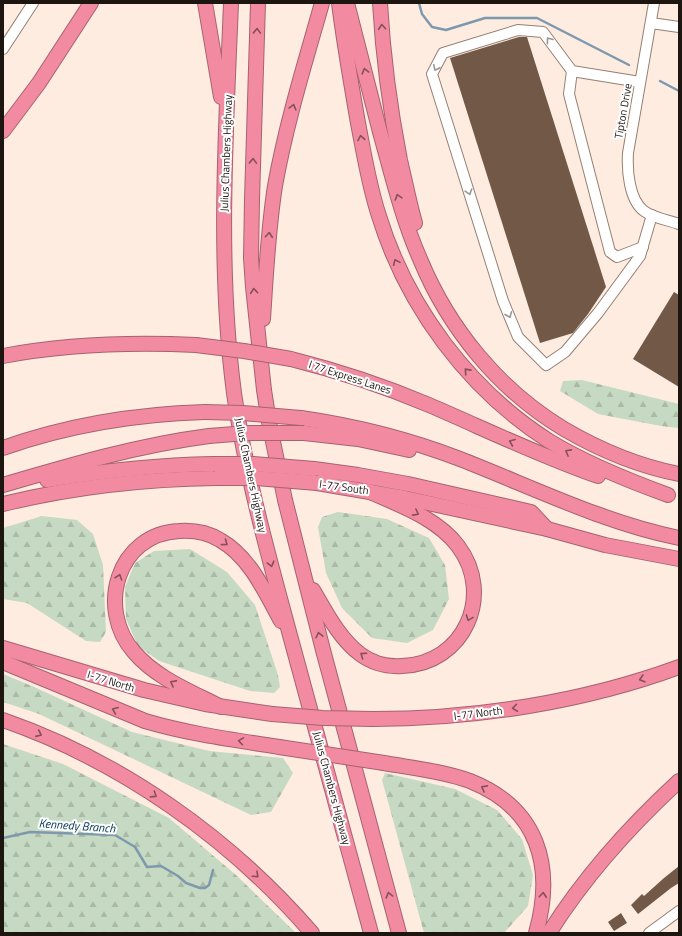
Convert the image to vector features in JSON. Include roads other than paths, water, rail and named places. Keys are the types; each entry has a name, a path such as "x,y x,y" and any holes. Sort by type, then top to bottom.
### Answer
{"highway":[{"path":"3,131 39,83 91,3"},
{"path":"205,3 226,132"},
{"name":"Julius Chambers Highway","path":"231,3 224,227 227,322 235,394 256,506 371,933"},
{"path":"258,3 252,199 252,258 260,358 269,422 285,500 306,578 325,658 399,933"},
{"path":"339,3 348,66 374,199 385,234 398,267 426,317 448,348 476,380 506,409 525,424 548,440 591,464 615,475 673,496"},
{"path":"347,3 393,179 405,219 428,277 446,310 468,342 492,370 518,395 545,416 573,434 604,450 638,463 679,474"},
{"path":"380,3 388,85 405,184 423,248 446,310"},
{"path":"260,358 269,237 276,184 293,108 321,8"},
{"name":"I 77 Express Lanes","path":"3,356 60,347 152,343 196,345 244,351 291,360 363,379 424,403 490,433 568,465 610,480 673,496"},
{"path":"3,448 55,433 100,423 140,417 205,412 243,412 301,418 356,427 396,437 483,468 605,517 631,526 679,538"},
{"path":"3,486 65,467 139,448 209,436 247,433 304,434 374,442 483,468"},
{"path":"3,486 124,469 170,465 253,464 314,469 383,479 454,494 531,512 547,529"},
{"name":"I-77 South","path":"3,504 56,493 101,486 171,479 256,478 317,483 368,491 547,529 604,545 679,559"},
{"path":"306,578 332,621 346,640 359,653 377,663 398,667 417,665 426,662 443,653 463,632 471,615 474,597 472,576 464,555 458,545 440,528 414,512 368,491"},
{"path":"220,706 172,682 150,668 133,652 123,636 115,612 116,587 121,571 136,550 157,536 175,531 194,531 220,540 236,552 250,568 291,639"},
{"name":"I-77 North","path":"3,648 144,690 220,706 272,714 323,718 425,718 521,707 599,690 679,667"},
{"path":"3,662 144,721 189,733 384,763 439,773 469,781 499,797 518,813 536,842 542,864 544,879 543,897 536,933"},
{"path":"3,720 38,733 81,754 125,778 174,809 212,837 252,872 312,933"},
{"path":"549,933 576,893 610,852 647,812 679,781"}],"street":[{"path":"3,49 33,3"},
{"name":"Tipton Drive","path":"654,3 628,153 629,181 636,203 645,212 679,224"},
{"path":"651,23 679,27"},
{"path":"640,82 572,71 543,32 518,30 443,53 432,74 503,301 518,337 546,365 565,352 598,313 640,256 652,215"},
{"path":"572,71 568,94 610,252 616,256 643,247"},
{"path":"649,933 679,911"}],"waterway":[{"path":"419,3 422,14 432,27 446,30 485,18 537,18 629,65"},
{"path":"660,81 679,91"},
{"name":"Kennedy Branch","path":"3,838 30,832 115,835 135,847 147,867 161,866 178,876 186,883 200,888 205,888 209,885 213,870"}]}
